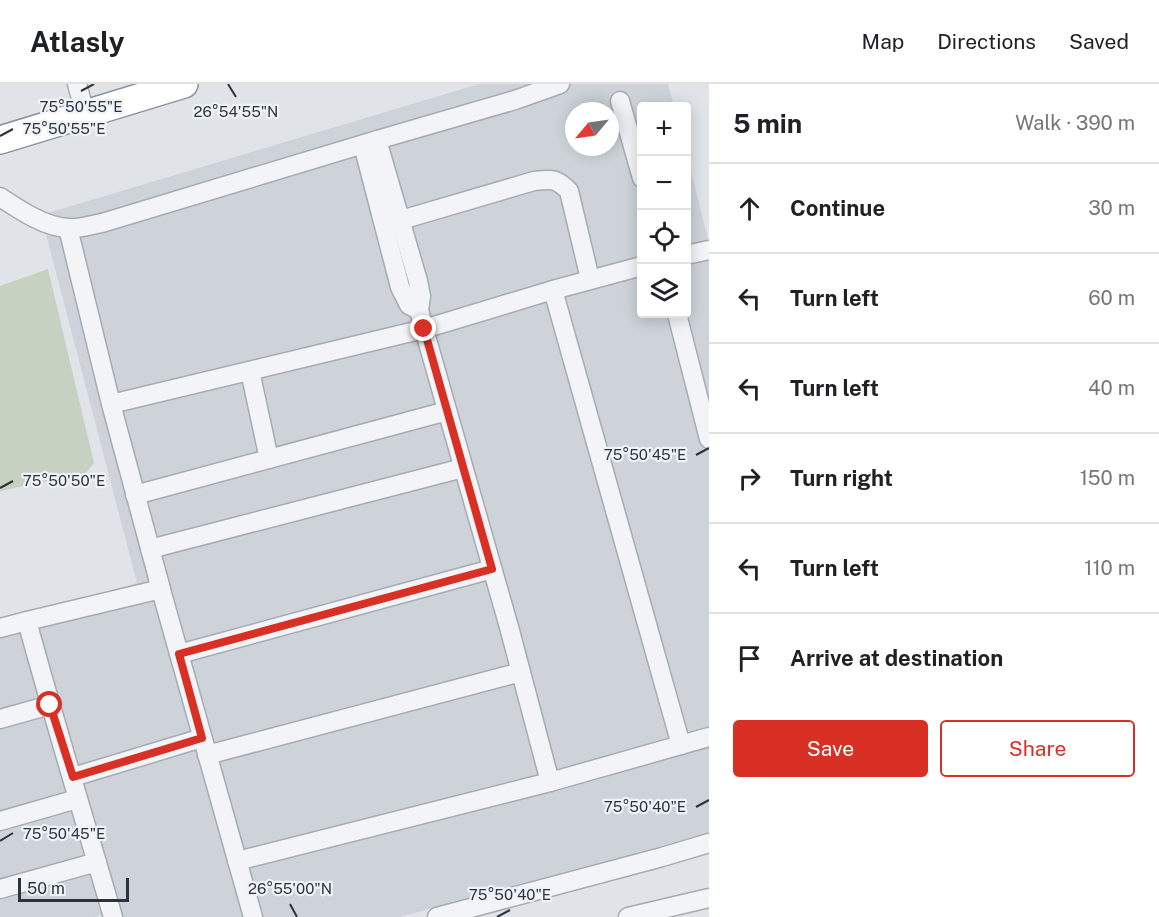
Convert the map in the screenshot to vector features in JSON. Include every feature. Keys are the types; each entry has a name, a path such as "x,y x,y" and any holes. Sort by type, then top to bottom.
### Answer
{"highway":[{"path":"0,140 184,84"}],"street":[{"path":"77,84 85,113"},
{"path":"0,197 25,213 47,223 68,228 102,223 515,100 560,84"},
{"path":"620,101 637,160"},
{"path":"370,142 401,220 418,281 421,296 419,310 424,329 550,782"},
{"path":"370,142 400,287 409,305 419,310"},
{"path":"401,220 551,179 560,182 569,191 590,279"},
{"path":"68,228 135,495 253,917"},
{"path":"691,254 709,250"},
{"path":"111,404 424,329 590,279 637,267"},
{"path":"553,290 681,745"},
{"path":"678,318 709,439"},
{"path":"250,371 269,459"},
{"path":"135,495 447,411"},
{"path":"150,549 463,468"},
{"path":"179,654 492,569"},
{"path":"0,628 160,589 158,579"},
{"path":"27,621 113,917"},
{"path":"73,777 521,672"},
{"path":"0,719 50,705"},
{"path":"237,861 550,782 709,737"},
{"path":"0,821 78,800"},
{"path":"437,917 709,843"},
{"path":"0,889 97,862"},
{"path":"628,917 709,898"}],"shaded area":[{"path":"479,84 668,84 673,102 637,102 637,318 691,318 691,172 709,242 709,833 400,917 103,917 102,915 94,917 0,917 0,622 137,583 41,215"}],"green space":[{"path":"48,269 94,463 86,473 0,491 0,286"}],"route":[{"path":"50,705 73,777 202,738 179,654 492,569 424,329"}]}
